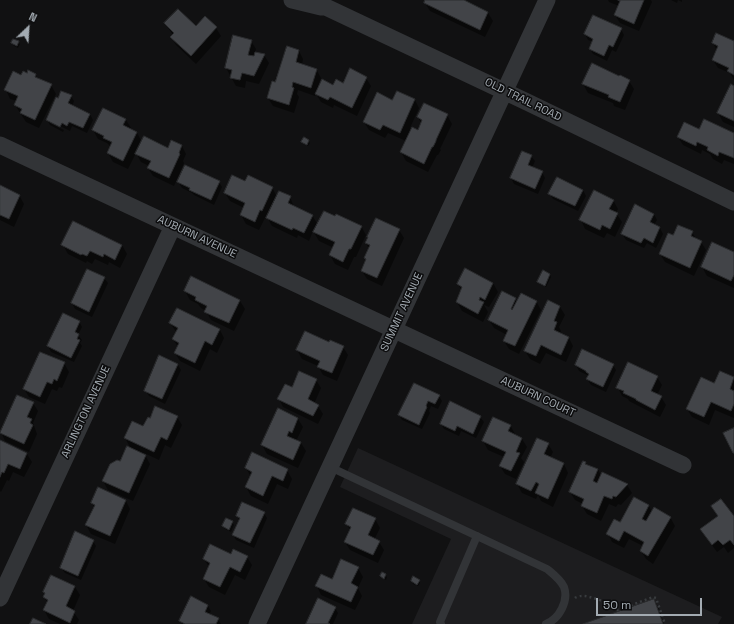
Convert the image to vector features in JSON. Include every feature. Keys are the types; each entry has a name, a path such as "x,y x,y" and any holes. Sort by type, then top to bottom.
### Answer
{"street":[{"name":"OLD TRAIL ROAD","path":"292,0 318,4 734,202"},
{"name":"SUMMIT AVENUE","path":"257,624 547,0"},
{"name":"AUBURN AVENUE","path":"0,145 394,330"},
{"name":"ARLINGTON AVENUE","path":"0,598 173,226"},
{"name":"AUBURN COURT","path":"394,330 683,465"}],"lane":[{"path":"330,466 547,569 558,578 564,588 564,602 560,613 552,622 546,624"},
{"path":"441,624 440,622 477,536"}],"path":[{"path":"572,599 585,596 609,603 618,610 653,597 656,598 665,624"}],"shaded area":[{"path":"358,448 722,617 718,624 412,624 451,539 340,487"}],"building":[{"path":"425,0 464,0 488,12 480,30 424,3"},
{"path":"618,0 644,0 634,24 614,15 620,1"},
{"path":"178,9 196,26 205,16 217,27 191,56 170,37 174,33 164,23"},
{"path":"593,15 622,28 613,47 609,45 604,56 589,49 593,39 584,34"},
{"path":"716,33 734,41 734,75 727,71 729,68 712,60 718,46 712,43"},
{"path":"233,35 252,40 248,55 254,56 255,52 265,54 254,76 242,73 240,80 230,78 232,70 225,68"},
{"path":"13,39 19,41 17,46 11,43"},
{"path":"287,46 299,50 296,62 317,69 311,88 293,82 292,87 294,88 289,105 267,98 272,81 275,82"},
{"path":"592,63 630,80 620,102 608,97 609,95 582,84"},
{"path":"350,68 367,77 352,108 330,97 328,100 315,94 322,79 333,85 336,79 343,83"},
{"path":"28,70 36,74 35,77 52,84 35,120 20,113 22,109 14,105 18,96 4,90 13,71 21,75 23,71 27,73"},
{"path":"731,84 734,86 734,121 717,113"},
{"path":"61,91 72,95 68,103 90,114 83,128 69,122 67,126 62,123 60,127 46,120 56,97 58,98"},
{"path":"397,91 415,99 400,133 383,125 380,130 363,122 377,92 392,100"},
{"path":"424,103 448,114 424,164 400,152 412,127 418,130 422,120 417,117"},
{"path":"103,108 126,119 123,125 137,132 123,161 107,153 112,142 103,138 104,136 92,130"},
{"path":"704,119 734,133 734,158 719,152 718,156 707,150 708,147 697,142 696,146 677,137 684,122 699,129"},
{"path":"144,136 168,148 171,140 182,145 180,154 169,178 147,168 151,161 135,154"},
{"path":"304,137 309,140 307,145 301,142"},
{"path":"522,151 532,155 528,165 543,171 535,189 510,178"},
{"path":"185,165 220,181 211,200 189,190 190,188 177,182"},
{"path":"232,175 245,181 248,175 273,187 255,222 240,215 245,203 224,193"},
{"path":"557,177 583,190 575,206 548,194"},
{"path":"0,185 20,195 9,219 0,215"},
{"path":"594,190 614,200 609,209 618,213 610,229 602,225 600,230 579,220"},
{"path":"279,191 291,196 288,203 313,215 304,233 293,228 292,230 266,218"},
{"path":"635,204 654,214 650,222 660,227 653,243 644,238 641,243 621,234"},
{"path":"324,211 335,216 336,214 362,226 343,262 329,255 335,242 313,232"},
{"path":"376,218 400,229 377,278 361,271 366,259 364,258 370,245 365,243"},
{"path":"73,221 122,245 115,260 104,254 103,257 90,251 87,256 81,255 61,245"},
{"path":"678,225 693,231 691,236 702,241 690,268 659,254 668,233 673,235"},
{"path":"712,242 734,252 734,275 731,281 701,267"},
{"path":"465,268 493,283 485,300 480,297 479,300 484,302 478,314 456,302 462,287 457,284"},
{"path":"87,269 105,277 89,312 71,303"},
{"path":"543,270 550,274 545,286 537,282"},
{"path":"191,276 240,300 229,323 204,312 207,306 195,300 196,297 184,291"},
{"path":"502,291 516,298 511,309 512,310 521,293 537,301 515,346 503,341 508,330 488,320"},
{"path":"548,300 560,306 554,321 557,322 554,330 569,337 561,355 541,345 536,356 524,351"},
{"path":"177,308 220,329 212,345 205,341 195,363 174,353 179,343 172,339 178,328 169,323"},
{"path":"63,313 80,321 75,332 79,334 77,339 80,340 71,358 47,346"},
{"path":"305,331 329,342 330,340 344,346 332,373 317,367 320,361 296,350"},
{"path":"582,349 614,364 603,387 586,379 589,374 575,365"},
{"path":"40,352 65,362 57,381 54,379 52,384 47,382 40,397 23,389"},
{"path":"159,355 178,364 162,399 144,391"},
{"path":"628,362 658,376 651,391 662,396 655,410 623,393 624,391 616,388"},
{"path":"299,371 317,379 308,399 319,405 313,416 277,399 285,384 292,387"},
{"path":"720,371 734,377 730,389 734,391 734,404 731,411 711,402 704,417 686,409 701,377 714,383"},
{"path":"414,383 440,395 435,404 428,401 419,425 398,415"},
{"path":"17,395 34,402 27,417 32,419 30,423 33,425 24,444 0,433"},
{"path":"450,401 481,416 473,434 457,426 455,431 440,424"},
{"path":"155,406 178,416 167,440 161,437 154,452 124,438 132,421 143,426 148,417 150,418"},
{"path":"278,408 298,418 292,433 289,431 287,436 301,442 293,460 261,445"},
{"path":"493,417 511,425 508,431 522,438 516,452 520,453 511,471 499,466 506,452 482,441"},
{"path":"734,428 734,453 733,453 723,433"},
{"path":"537,438 549,443 544,454 564,463 548,499 535,493 539,484 536,482 531,491 516,484"},
{"path":"0,440 27,453 20,469 8,464 4,473 2,472 0,477"},
{"path":"127,446 146,455 129,493 102,481 110,464 117,460 120,461"},
{"path":"252,452 288,469 283,481 272,476 263,496 245,487 252,472 245,468"},
{"path":"583,461 586,462 585,464 598,469 593,481 597,483 602,472 628,484 616,497 613,496 612,499 604,496 597,513 581,506 584,499 569,492"},
{"path":"98,487 126,500 110,536 85,525 95,505 91,503"},
{"path":"634,497 649,505 642,519 646,521 654,507 671,517 648,556 640,551 644,542 624,531 619,541 606,534 614,519 620,522"},
{"path":"721,499 734,516 734,545 730,540 723,545 718,540 712,545 700,529 718,516 711,506"},
{"path":"242,502 265,512 250,543 232,535 240,518 236,516"},
{"path":"353,508 376,518 368,535 380,541 373,555 344,542 351,527 345,524"},
{"path":"226,518 233,521 229,530 222,526"},
{"path":"75,531 94,540 78,576 60,568"},
{"path":"210,544 231,554 233,549 248,556 240,572 230,567 220,587 203,579 210,563 203,559"},
{"path":"341,559 359,567 351,583 358,587 351,602 315,586 321,574 332,579"},
{"path":"382,572 386,574 384,579 380,576"},
{"path":"51,575 75,586 66,606 75,611 70,623 43,610 48,600 43,597 45,593 43,592"},
{"path":"413,576 420,580 417,585 411,581"},
{"path":"191,596 208,605 205,612 219,618 216,624 185,624 179,621"},
{"path":"318,598 336,607 328,623 330,624 306,624"},
{"path":"654,599 663,624 583,624"},
{"path":"33,618 46,624 30,624"}]}
